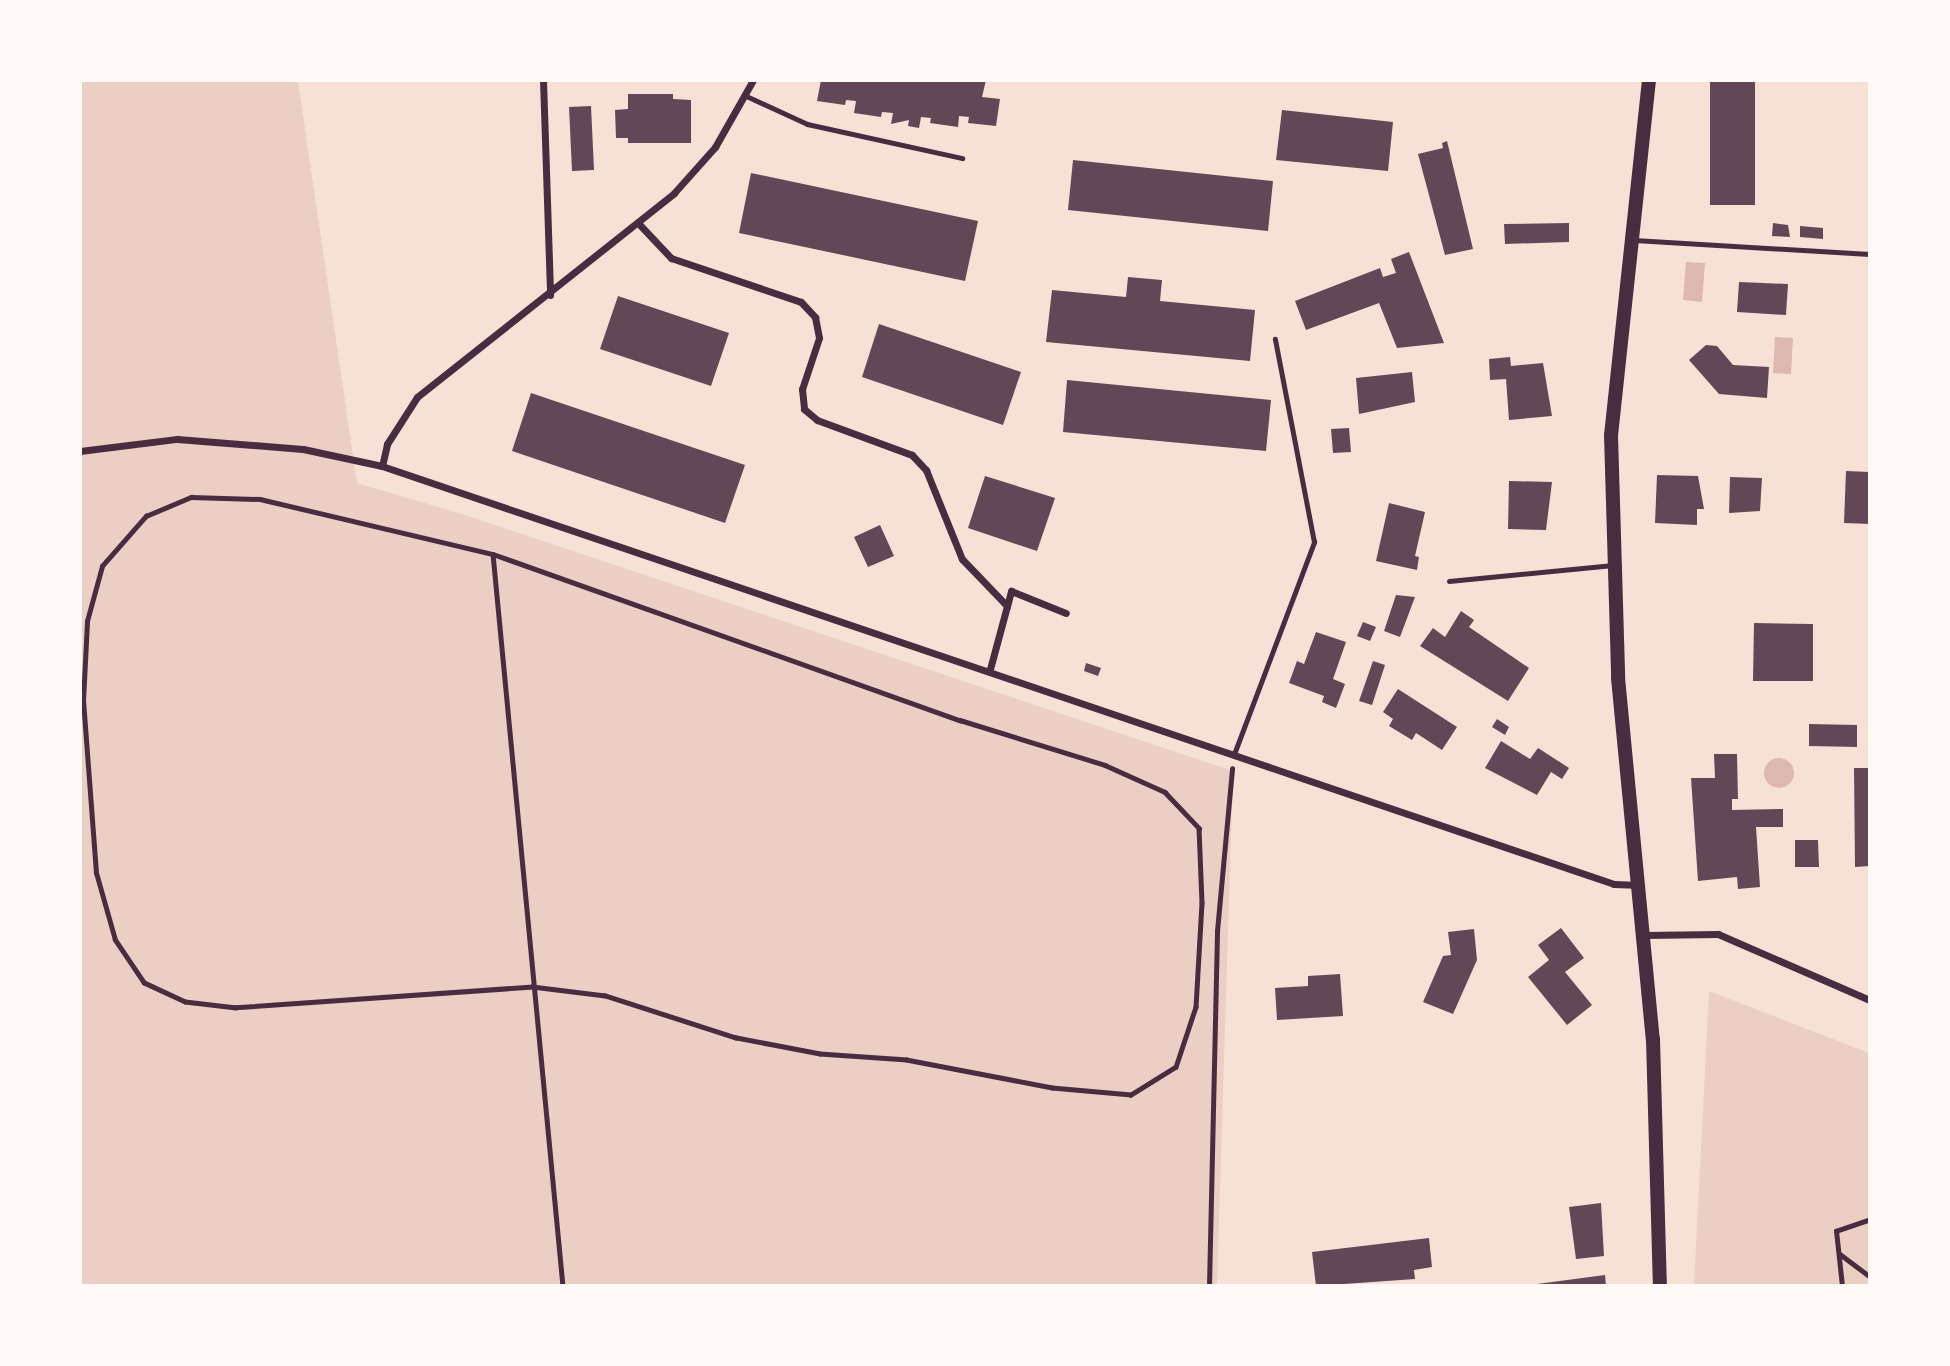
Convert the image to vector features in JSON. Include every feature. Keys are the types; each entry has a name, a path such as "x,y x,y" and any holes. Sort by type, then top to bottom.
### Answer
{"main road":[{"path":"1649,80 1611,435 1618,678 1645,935 1659,1155 1660,1286"}],"street":[{"path":"543,80 550,295"},
{"path":"382,466 387,444 417,397 639,224 715,148 753,80"},
{"path":"639,224 671,258 801,302 815,317 820,338 802,389 804,409 817,420 912,455 926,470 961,559 1007,607"},
{"path":"80,451 177,439 303,449 382,466 990,668 1614,884 1641,885"},
{"path":"990,668 1011,592 1066,613"},
{"path":"1645,935 1718,934 1870,1000"}],"lane":[{"path":"744,95 807,124 962,158"},
{"path":"1631,240 1870,254"},
{"path":"1234,754 1314,542 1275,339"},
{"path":"1449,581 1613,565"}],"path":[{"path":"191,497 260,499 493,554 960,720 1105,765 1165,792 1199,828 1202,903 1196,1007 1176,1067 1130,1096 1052,1088 907,1060 820,1054 736,1038 605,996 533,987 236,1007 185,1002 144,983 116,940 96,873 83,701 87,621 102,566 146,516 191,497"},
{"path":"493,554 563,1286"},
{"path":"1209,1286 1217,931 1234,754"},
{"path":"1842,1286 1836,1231 1870,1219"},
{"path":"1839,1253 1870,1278"}],"shaded area":[{"path":"80,81 298,81 357,483 465,515 1233,771 1217,1285 81,1285"},
{"path":"1686,262 1705,263 1702,302 1683,300"},
{"path":"1775,337 1793,338 1791,374 1773,373"},
{"path":"1779,758 1790,762 1794,773 1790,784 1779,788 1768,784 1764,773 1768,762"},
{"path":"1709,991 1869,1053 1869,1285 1694,1286"}],"building":[{"path":"821,80 986,80 982,97 1000,99 996,126 968,123 969,117 959,116 958,127 930,123 931,118 921,117 919,128 908,126 909,120 891,124 893,113 882,112 881,117 854,113 856,101 846,100 845,105 817,101"},
{"path":"1710,80 1755,80 1755,205 1710,205"},
{"path":"628,94 673,94 673,99 691,100 691,143 628,143 628,138 616,138 615,110 628,109"},
{"path":"591,106 594,170 572,171 569,107"},
{"path":"1282,110 1393,122 1388,171 1276,160"},
{"path":"1447,141 1473,249 1445,255 1418,154 1443,148 1442,143"},
{"path":"1073,160 1273,181 1268,231 1068,210"},
{"path":"751,173 978,221 965,281 739,233"},
{"path":"1569,223 1569,242 1505,244 1504,224"},
{"path":"1773,223 1788,225 1790,237 1772,236"},
{"path":"1800,226 1823,228 1823,239 1800,237"},
{"path":"1409,252 1444,343 1397,348 1379,303 1306,330 1295,301 1380,268 1383,277 1396,273 1391,259"},
{"path":"1128,277 1162,280 1160,301 1255,310 1250,361 1046,342 1052,290 1126,297"},
{"path":"1739,282 1788,284 1786,315 1737,312"},
{"path":"618,296 729,333 711,386 600,349"},
{"path":"879,324 1021,372 1003,425 862,377"},
{"path":"1706,345 1717,346 1733,365 1769,367 1767,398 1719,394 1689,360"},
{"path":"1510,357 1511,366 1543,363 1552,416 1509,420 1506,379 1490,380 1489,359"},
{"path":"1412,372 1415,402 1359,414 1356,378"},
{"path":"1067,380 1271,400 1266,451 1063,432"},
{"path":"531,393 745,465 725,523 512,451"},
{"path":"1349,428 1351,452 1333,453 1331,429"},
{"path":"1846,471 1870,472 1870,524 1844,523"},
{"path":"1657,475 1698,476 1704,509 1697,509 1697,525 1655,523"},
{"path":"985,476 1055,498 1037,551 968,528"},
{"path":"1730,477 1762,478 1760,511 1729,513"},
{"path":"1509,481 1552,482 1546,530 1508,529"},
{"path":"1389,503 1425,512 1415,556 1419,557 1417,570 1376,561"},
{"path":"880,525 894,556 868,567 854,537"},
{"path":"1396,595 1415,597 1400,637 1384,631"},
{"path":"1461,611 1474,620 1469,627 1529,668 1508,701 1420,646 1433,628 1445,637"},
{"path":"1363,622 1376,627 1370,641 1357,636"},
{"path":"1754,623 1813,624 1813,681 1753,681"},
{"path":"1316,632 1346,642 1333,679 1345,684 1336,708 1322,702 1324,696 1289,683 1297,661 1304,664"},
{"path":"1373,661 1385,665 1372,705 1359,701"},
{"path":"1086,663 1101,668 1098,676 1084,671"},
{"path":"1398,689 1457,727 1442,750 1416,733 1412,740 1389,726 1393,719 1383,712"},
{"path":"1497,719 1509,727 1505,735 1492,727"},
{"path":"1809,724 1857,725 1857,747 1809,746"},
{"path":"1501,741 1530,759 1538,748 1569,768 1562,779 1551,772 1537,795 1485,768"},
{"path":"1714,754 1737,754 1738,799 1732,799 1732,810 1783,809 1783,827 1756,827 1760,887 1738,889 1737,877 1698,881 1691,778 1715,778"},
{"path":"1854,768 1870,768 1870,866 1855,867"},
{"path":"1795,840 1818,840 1819,867 1795,867"},
{"path":"1561,928 1584,958 1565,972 1592,1005 1567,1025 1528,977 1549,960 1538,945"},
{"path":"1474,929 1477,960 1453,1014 1423,1002 1443,956 1451,955 1448,932"},
{"path":"1340,974 1343,1016 1277,1020 1275,988 1308,986 1308,976"},
{"path":"1601,1203 1604,1256 1576,1259 1569,1207"},
{"path":"1429,1238 1432,1267 1414,1270 1415,1279 1316,1286 1312,1252"},
{"path":"1605,1275 1606,1286 1537,1286 1537,1284"}]}
